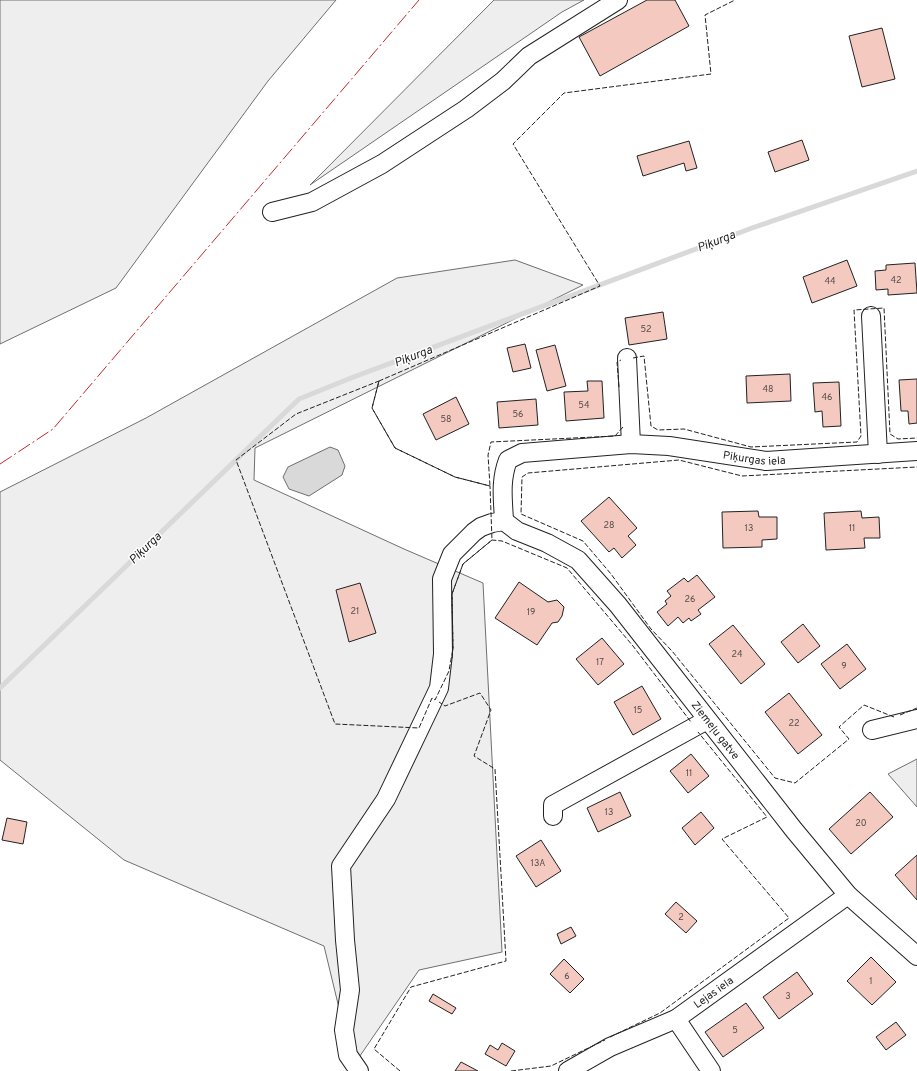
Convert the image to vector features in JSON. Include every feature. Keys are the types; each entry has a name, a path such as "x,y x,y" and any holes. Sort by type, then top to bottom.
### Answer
{"street":[{"path":"272,212 312,202 382,164 466,109 503,81 529,56 618,0"},
{"path":"872,316 878,454"},
{"path":"627,358 631,444"},
{"name":"Piķurgas iela","path":"504,521 502,488 503,473 508,460 522,453 631,444 669,446 766,462 917,451"},
{"path":"359,1071 348,1055 344,1030 350,990 345,940 341,866 386,798 439,688 443,654 442,579 452,554 474,532 492,523 504,521"},
{"name":"Ziemeļu gatve","path":"504,521 517,531 548,543 578,560 618,605 794,830 848,895 917,956"},
{"path":"872,730 917,719"},
{"path":"553,816 553,805 707,720"},
{"name":"Lejas iela","path":"568,1071 610,1047 676,1019 848,895"},
{"path":"676,1019 711,1071"}],"shaded area":[{"path":"0,0 336,0 268,81 116,288 0,344"},
{"path":"494,0 584,0 562,12 310,185"},
{"path":"515,260 583,285 255,448 254,480 404,549 483,583 502,952 419,970 353,1066 324,946 124,860 0,760 0,492 146,418 397,278"},
{"path":"330,447 338,450 345,466 342,475 309,496 289,489 283,477 288,467"},
{"path":"917,759 917,807 888,774"}],"building":[{"path":"647,0 675,0 689,26 600,76 579,37"},
{"path":"882,28 895,79 862,87 849,36"},
{"path":"802,140 809,160 775,172 768,152"},
{"path":"689,141 697,168 686,171 684,163 643,176 637,156"},
{"path":"847,260 857,286 812,303 803,277"},
{"path":"915,263 917,293 888,295 888,289 876,290 875,271 886,270 886,265"},
{"path":"663,312 667,339 629,345 625,318"},
{"path":"525,344 531,368 513,372 507,348"},
{"path":"555,345 566,386 547,391 536,350"},
{"path":"790,374 791,401 747,403 746,376"},
{"path":"917,379 917,423 909,424 908,411 901,411 899,380"},
{"path":"587,381 602,381 604,418 566,421 564,392 588,391"},
{"path":"839,382 841,426 823,427 822,411 815,412 813,383"},
{"path":"456,397 469,424 436,440 423,414"},
{"path":"536,399 538,425 499,428 497,402"},
{"path":"609,497 637,528 628,536 636,545 622,558 614,548 609,552 581,521"},
{"path":"758,511 759,517 777,517 777,539 762,540 762,547 723,548 722,512"},
{"path":"861,511 862,518 879,517 880,538 864,538 865,548 826,550 824,513"},
{"path":"697,575 715,597 698,610 701,614 691,621 689,618 683,623 678,617 668,626 657,612 667,604 665,601 671,596 667,591 684,578 688,582"},
{"path":"519,582 548,602 557,600 564,607 562,616 558,622 552,623 537,645 495,618"},
{"path":"360,583 376,633 349,642 336,590"},
{"path":"803,624 820,646 798,663 781,642"},
{"path":"733,625 765,664 741,684 709,644"},
{"path":"602,638 624,664 598,685 576,659"},
{"path":"847,644 866,669 840,689 821,664"},
{"path":"642,686 661,719 633,735 614,702"},
{"path":"789,693 822,735 798,754 765,712"},
{"path":"691,754 709,776 688,793 670,771"},
{"path":"620,792 631,816 598,832 587,808"},
{"path":"870,792 893,817 851,854 829,829"},
{"path":"701,812 714,828 695,845 682,828"},
{"path":"7,818 27,822 23,844 2,840"},
{"path":"541,840 561,871 536,887 516,856"},
{"path":"917,855 917,900 895,875"},
{"path":"676,902 697,921 686,933 665,914"},
{"path":"571,927 576,936 561,944 557,934"},
{"path":"871,957 896,982 872,1005 847,981"},
{"path":"564,959 584,979 570,993 550,974"},
{"path":"797,972 813,994 779,1019 763,997"},
{"path":"433,994 456,1008 452,1014 429,1001"},
{"path":"746,1003 764,1028 723,1057 705,1032"},
{"path":"896,1022 906,1035 886,1050 876,1037"},
{"path":"502,1043 515,1051 506,1066 485,1054 490,1045 498,1050"},
{"path":"461,1062 478,1071 455,1071"}],"waterway":[{"name":"Piķurga","path":"0,688 299,399 351,378 752,228 917,171"}],"fence":[{"path":"623,427 615,436 491,442 488,455 490,486 455,477 395,448 372,408 379,381 600,286 513,144 564,93 711,74 705,15 735,0"},
{"path":"633,358 644,356 651,426 658,430 684,429 751,447 857,442 861,436 854,310 884,308 890,434 898,439 917,438"},
{"path":"619,387 617,362 621,360"},
{"path":"379,381 372,408 395,448 455,477 490,486 492,540 463,564 452,594 453,648 449,671 435,700 432,698 419,728 335,724 236,460 296,414 379,381"},
{"path":"894,717 864,705 839,727 849,739 795,783 775,778 672,651 651,629 611,574 583,541 521,514 522,477 528,473 679,460 742,476 917,467"},
{"path":"452,658 452,594 463,564 492,540 502,541 567,568 633,646 691,722"},
{"path":"400,1071 374,1049 411,987 506,961 495,769 474,756 491,710 480,693 445,706 439,702"},
{"path":"900,715 917,708"},
{"path":"610,1037 660,1013 789,918 722,839 767,817 698,732"},
{"path":"511,1071 551,1066 605,1040"}],"power":[{"path":"0,464 53,429 419,0"}]}
